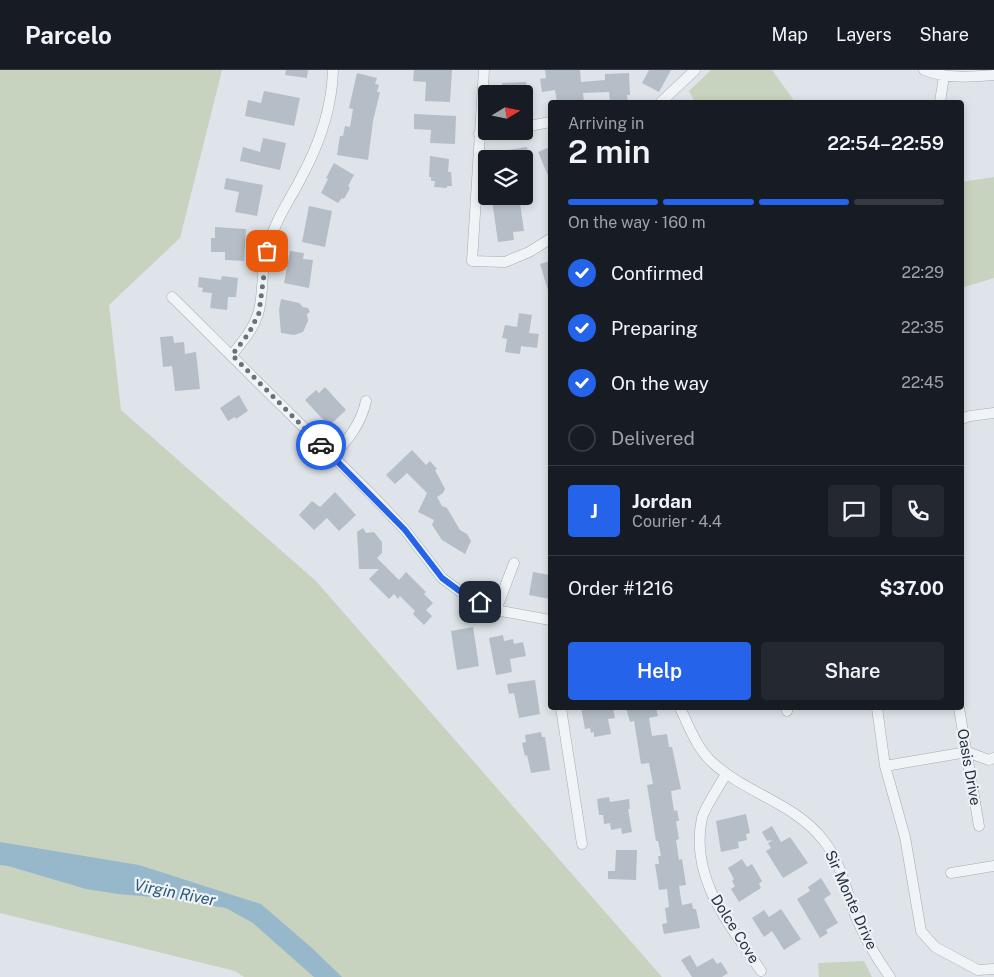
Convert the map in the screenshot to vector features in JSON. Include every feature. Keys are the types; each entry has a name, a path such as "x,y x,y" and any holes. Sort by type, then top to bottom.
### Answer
{"street":[{"path":"232,355 249,333 256,320 260,305 263,270 267,251 281,214 310,162 323,128 330,102 333,70"},
{"path":"483,85 484,70"},
{"path":"663,100 695,70"},
{"path":"924,70 944,76 994,75"},
{"path":"940,100 944,76"},
{"path":"533,126 548,122"},
{"path":"479,140 472,261 505,262 529,252 548,240"},
{"path":"172,297 405,530 442,578 465,595 496,610 548,620"},
{"path":"332,456 357,427 366,401"},
{"path":"964,418 994,413"},
{"path":"496,610 514,563"},
{"path":"561,710 582,844"},
{"name":"Sir Monte Drive","path":"681,710 698,744 711,762 726,774 799,815 824,840 837,861 847,885 856,917 880,964 890,977"},
{"path":"877,710 885,766 905,837 921,931 935,947 978,970 994,969"},
{"name":"Oasis Drive","path":"959,710 979,826"},
{"path":"885,766 966,752 989,760 994,758"},
{"name":"Dolce Cove","path":"726,774 702,816 700,844 703,870 715,902 761,971"},
{"path":"951,873 994,866"}],"green space":[{"path":"0,70 222,70 180,238 109,305 121,410 316,581 662,977 244,977 235,971 0,913"},
{"path":"711,70 772,70 794,100 694,100 689,91"},
{"path":"994,177 994,278 964,287 964,182"},
{"path":"864,961 872,977 819,977 818,963"}],"water":[{"name":"Virgin River","path":"0,842 139,865 261,904 342,977 314,977 253,923 226,908 86,889 0,865"}],"building":[{"path":"286,70 308,70 307,78 285,75"},
{"path":"414,70 452,70 450,102 425,101 426,82 413,81"},
{"path":"545,70 580,70 581,82 605,80 605,74 629,73 630,95 627,95 628,100 610,100 609,92 583,93 584,100 557,100 555,90 542,92 540,79 546,78"},
{"path":"649,70 671,70 659,92 642,83"},
{"path":"357,73 377,78 375,84 379,85 377,92 380,92 373,121 368,160 337,155 340,136 343,136 345,126 350,127 353,109 349,108"},
{"path":"526,82 526,85 502,85 502,83"},
{"path":"264,91 300,98 294,126 245,116 248,100 261,103"},
{"path":"414,114 456,116 455,144 430,143 431,130 414,129"},
{"path":"263,138 286,143 280,170 240,161 243,147 260,152"},
{"path":"527,147 528,150 507,150"},
{"path":"548,148 548,175 538,152"},
{"path":"430,156 449,159 448,172 451,172 452,186 447,186 447,188 434,187 435,181 431,181 431,177 429,177"},
{"path":"334,163 354,175 344,199 342,198 338,203 321,193"},
{"path":"226,178 263,185 257,216 235,212 239,192 224,189"},
{"path":"493,205 520,205 524,231 513,232 514,240 498,242"},
{"path":"309,206 332,211 325,247 302,242"},
{"path":"215,227 246,229 244,261 225,260 225,252 211,252 211,238 215,238"},
{"path":"290,251 304,253 303,259 313,260 309,288 284,283"},
{"path":"548,262 548,290 540,264"},
{"path":"222,276 238,278 236,297 228,297 227,310 210,308 212,293 202,292 203,288 198,287 199,277 221,280"},
{"path":"281,299 299,303 303,307 308,308 310,312 307,314 308,321 303,332 294,335 281,333 279,310"},
{"path":"519,313 532,315 529,333 539,334 537,348 521,346 520,354 505,352 507,339 502,338 505,325 517,327"},
{"path":"173,336 174,343 184,342 185,354 196,352 200,389 175,391 172,366 163,367 160,337"},
{"path":"325,387 346,410 329,426 305,400 316,390 319,393"},
{"path":"239,395 248,411 236,419 235,417 228,421 220,408"},
{"path":"412,450 426,465 430,461 437,469 435,470 445,489 437,497 442,506 447,508 460,530 467,534 471,541 465,554 442,540 432,525 434,520 418,512 427,493 407,473 395,484 386,475"},
{"path":"335,492 356,515 339,531 327,518 314,530 299,515 312,501 320,507"},
{"path":"363,528 366,533 374,532 382,542 382,553 377,558 399,580 406,572 426,592 424,594 433,603 426,610 432,616 424,625 413,614 415,611 400,596 398,599 394,594 389,599 369,579 379,569 359,569 357,532"},
{"path":"533,572 548,575 548,599 529,595"},
{"path":"473,627 479,666 457,670 451,631"},
{"path":"503,635 504,641 513,639 514,644 523,642 526,656 510,659 512,672 496,675 489,638"},
{"path":"535,680 540,714 519,718 514,693 509,694 507,684"},
{"path":"581,710 613,710 615,718 608,719 611,734 594,737 594,732 591,733 590,728 585,729"},
{"path":"627,710 656,710 658,716 649,718 652,736 667,734 669,747 672,747 681,789 671,791 674,811 677,810 679,821 676,821 679,839 676,840 679,860 682,859 686,885 679,886 682,905 692,903 693,909 696,909 700,928 664,934 662,924 667,923 665,908 669,907 667,889 659,890 655,864 659,864 658,856 661,856 658,841 656,841 647,785 653,784 649,763 641,764 634,721 630,722"},
{"path":"541,732 542,737 545,737 550,770 531,773 522,743 526,742 525,735"},
{"path":"609,797 610,802 629,799 630,809 628,809 632,832 622,834 621,828 611,830 610,823 604,824 603,815 599,815 597,799"},
{"path":"746,814 750,833 746,834 747,840 738,842 739,848 721,852 716,821"},
{"path":"772,826 781,842 790,837 808,863 783,878 766,851 771,848 768,843 773,840 767,841 762,832"},
{"path":"616,850 637,850 636,880 608,879 608,871 615,871"},
{"path":"742,859 747,867 752,864 762,881 759,884 761,888 739,902 731,889 735,886 732,881 734,879 728,868"},
{"path":"821,878 831,894 824,899 838,923 826,930 828,933 820,938 797,899 810,891 808,887"},
{"path":"781,909 801,939 784,950 772,931 764,937 752,918 764,910 769,917"},
{"path":"690,955 697,967 713,958 717,964 721,962 728,973 722,977 692,977 681,960"}],"way so far":[{"path":"267,251 263,270 262,298 259,313 253,327 232,355 321,445"}],"route":[{"path":"321,445 405,530 442,578 465,595 480,602"}]}
